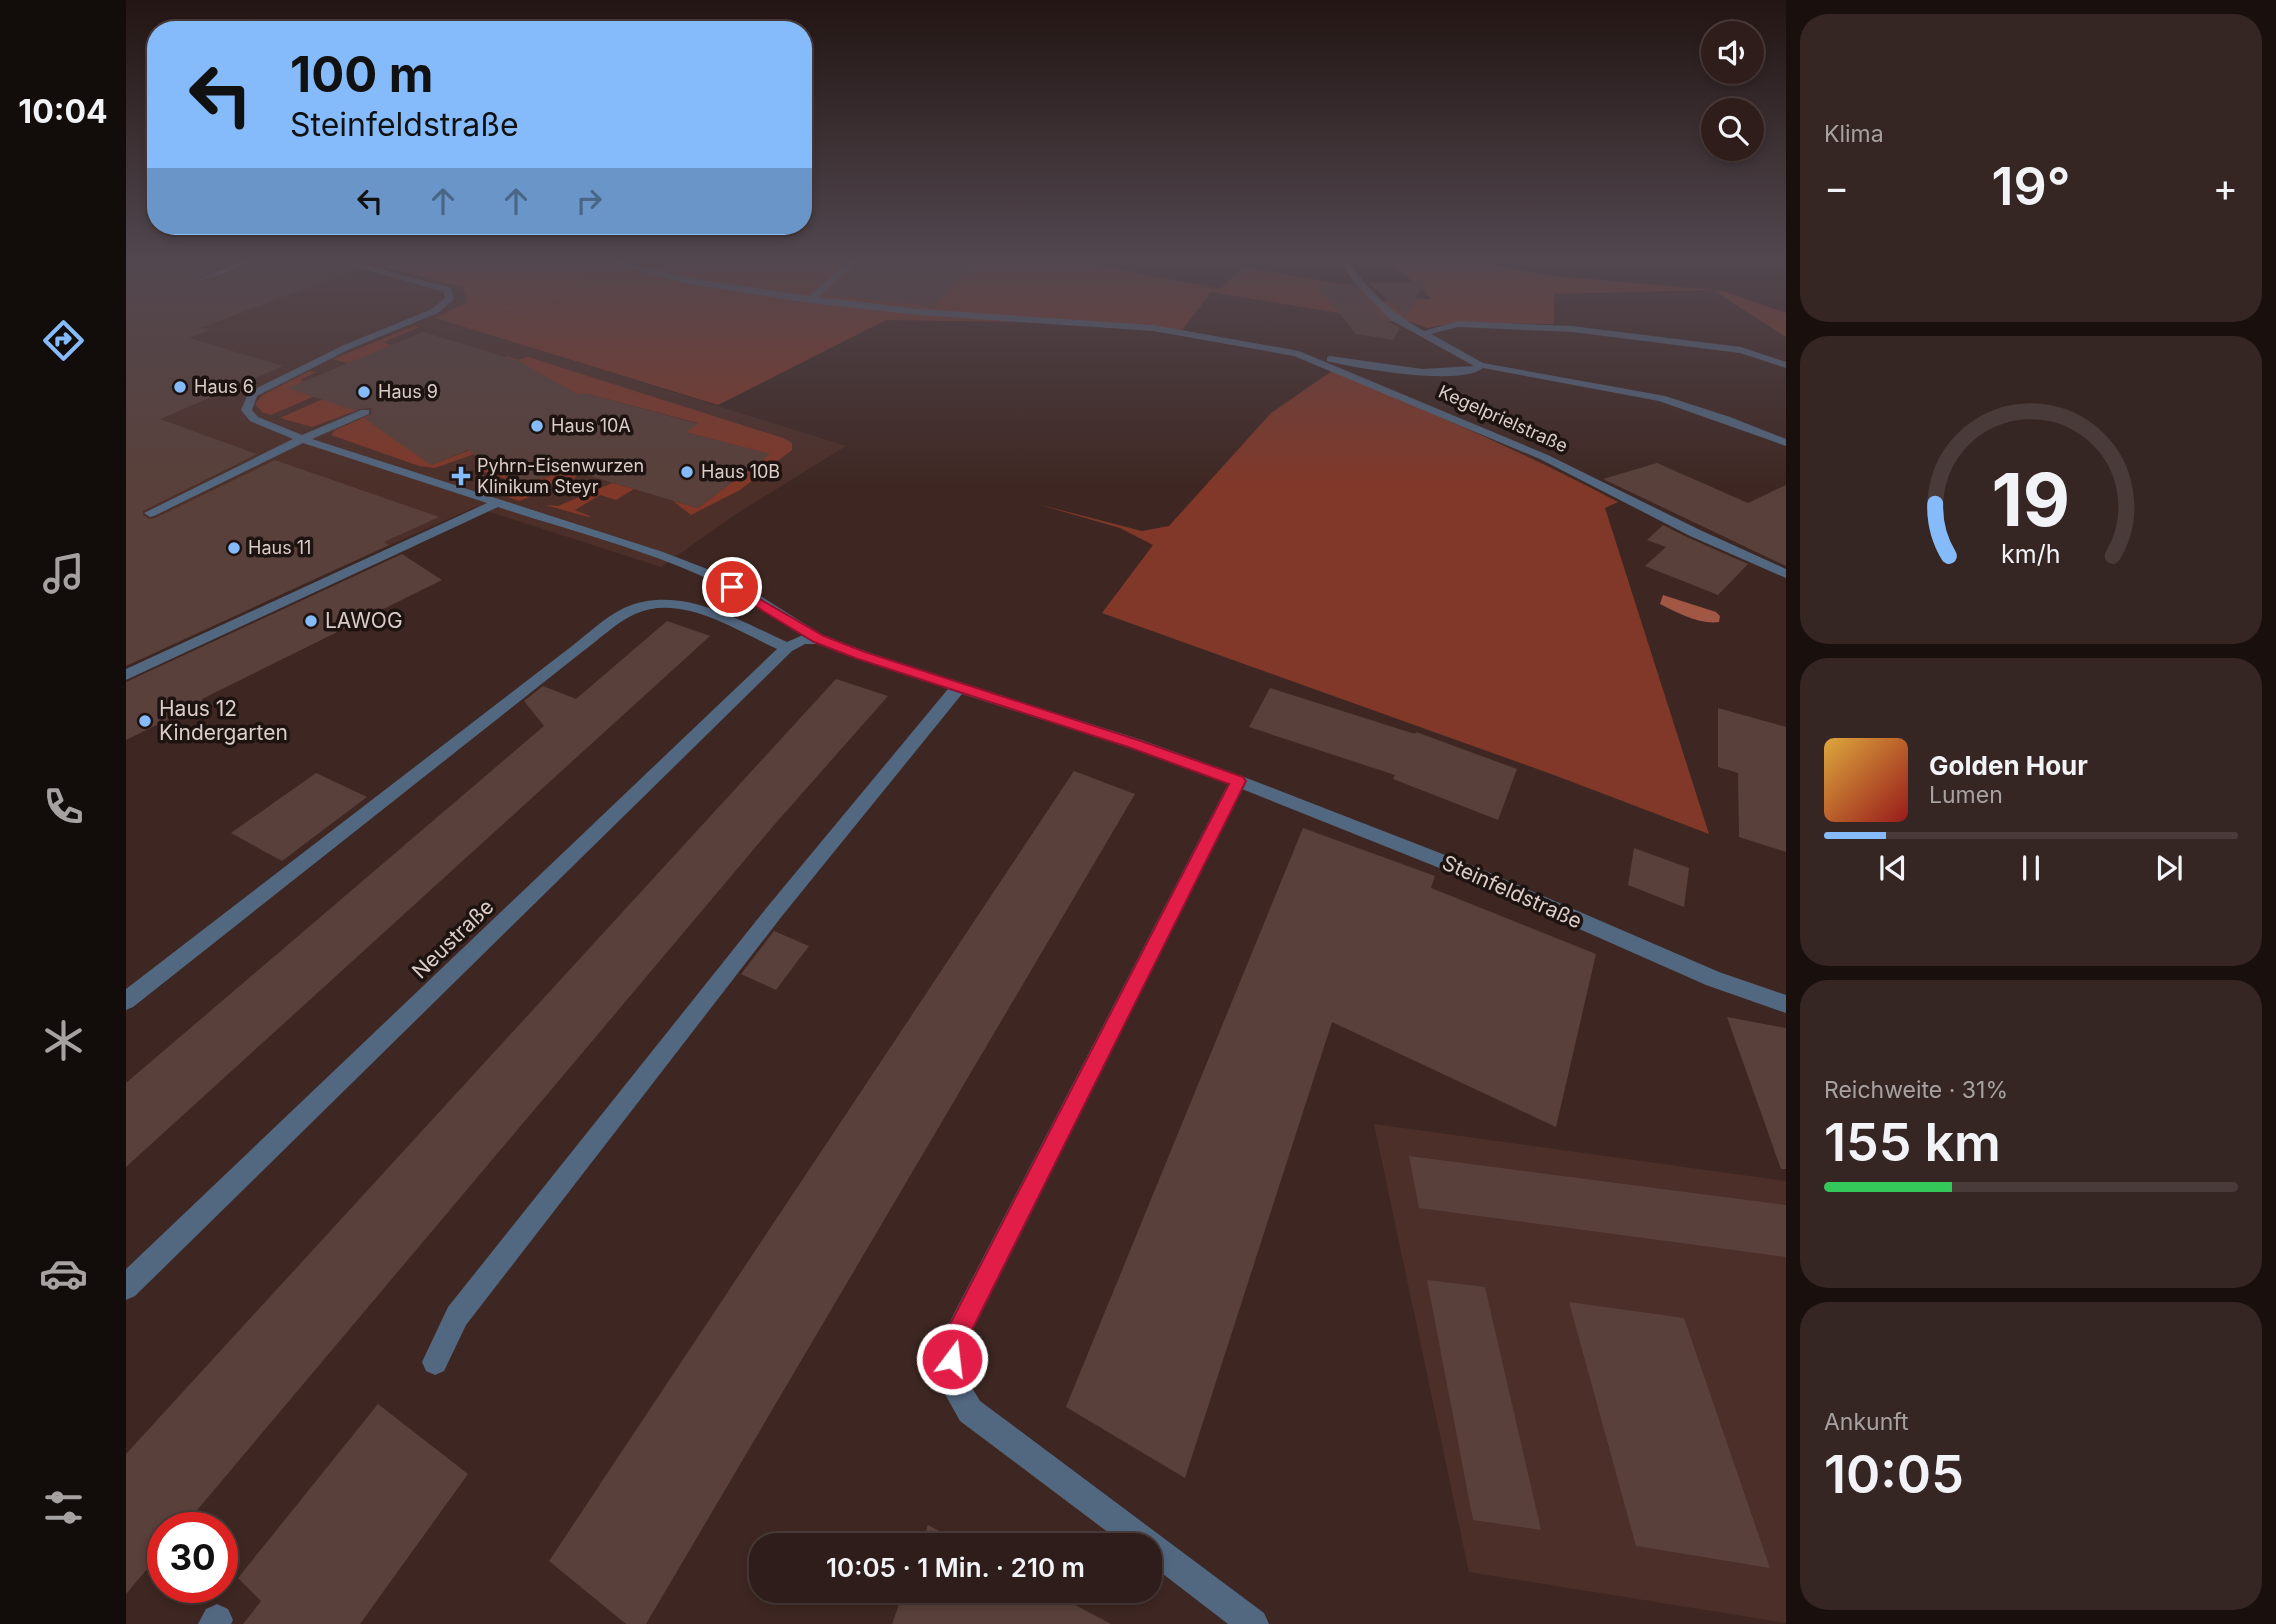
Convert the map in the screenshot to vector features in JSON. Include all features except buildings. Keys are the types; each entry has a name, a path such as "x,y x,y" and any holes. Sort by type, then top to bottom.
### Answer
{"street":[{"name":"Steinfeldstraße","path":"372,337 253,394 246,410 254,419 305,440 710,575 754,598 819,639 958,688 1136,744 1238,781 1469,872 1713,979 1786,1004"},
{"name":"Kegelprielstraße","path":"1210,337 1296,353 1544,457 1695,533 1786,574"},
{"path":"1427,337 1479,365 1661,398 1726,419 1786,443"},
{"path":"1639,337 1741,350 1786,365"},
{"path":"1296,353 1426,372 1470,371 1477,369 1479,365"},
{"path":"150,513 321,430 365,412"},
{"path":"126,675 497,503"},
{"path":"126,1001 577,649 631,611 655,603 699,608 787,648"},
{"name":"Neustraße","path":"126,1287 787,648 802,640 819,639"},
{"path":"435,1362 457,1316 775,911 958,688"},
{"path":"1132,1533 970,1411 950,1378 954,1340 1238,781"},
{"path":"1162,1556 1253,1624"}],"shaded area":[{"name":"Pyhrn-Eisenwurzen Klinikum Steyr","path":"126,337 496,337 846,446 736,514 661,567 475,507 126,663"},
{"path":"388,337 397,337 384,342 458,377 507,356 518,360 528,357 783,438 792,443 792,450 740,490 691,515 673,501 698,508 769,454 685,432 698,423 584,393 578,397 518,361 473,376 431,465 506,436 514,440 435,468 419,466 331,435 335,430 372,414 382,417 353,365 333,359"},
{"path":"496,337 853,337 718,405"},
{"path":"310,371 316,372 300,380 312,383 296,390 315,396 271,415 262,412 255,404 262,395"},
{"path":"1332,371 1476,433 1618,502 1605,508 1709,834 1554,775 1102,613 1153,545 1120,528 1037,504 1142,531 1169,526 1271,413"},
{"path":"323,399 358,410 312,427 280,418"},
{"path":"527,447 521,487 611,452 596,467 576,475 575,479 566,477 546,486 545,491 519,501 488,490 506,479 475,469"},
{"path":"612,483 634,489 616,500 600,495 575,510 590,516 588,517 545,505 558,506"},
{"path":"1663,595 1716,612 1720,616 1719,622 1697,620 1674,611 1660,604"},
{"path":"1374,1124 1786,1181 1786,1623 1469,1572"}],"place":[{"name":"Haus 6","path":"180,387"},
{"name":"Haus 9","path":"364,392"},
{"name":"Haus 10A","path":"537,426"},
{"name":"Haus 10B","path":"687,472"},
{"name":"Pyhrn-Eisenwurzen Klinikum Steyr","path":"461,476"},
{"name":"Haus 11","path":"234,548"},
{"name":"LAWOG","path":"311,621"},
{"name":"Haus 12 Kindergarten","path":"145,721"}],"route":[{"path":"732,587 819,639 860,655 1136,744 1238,781 954,1340 952,1359"}]}
